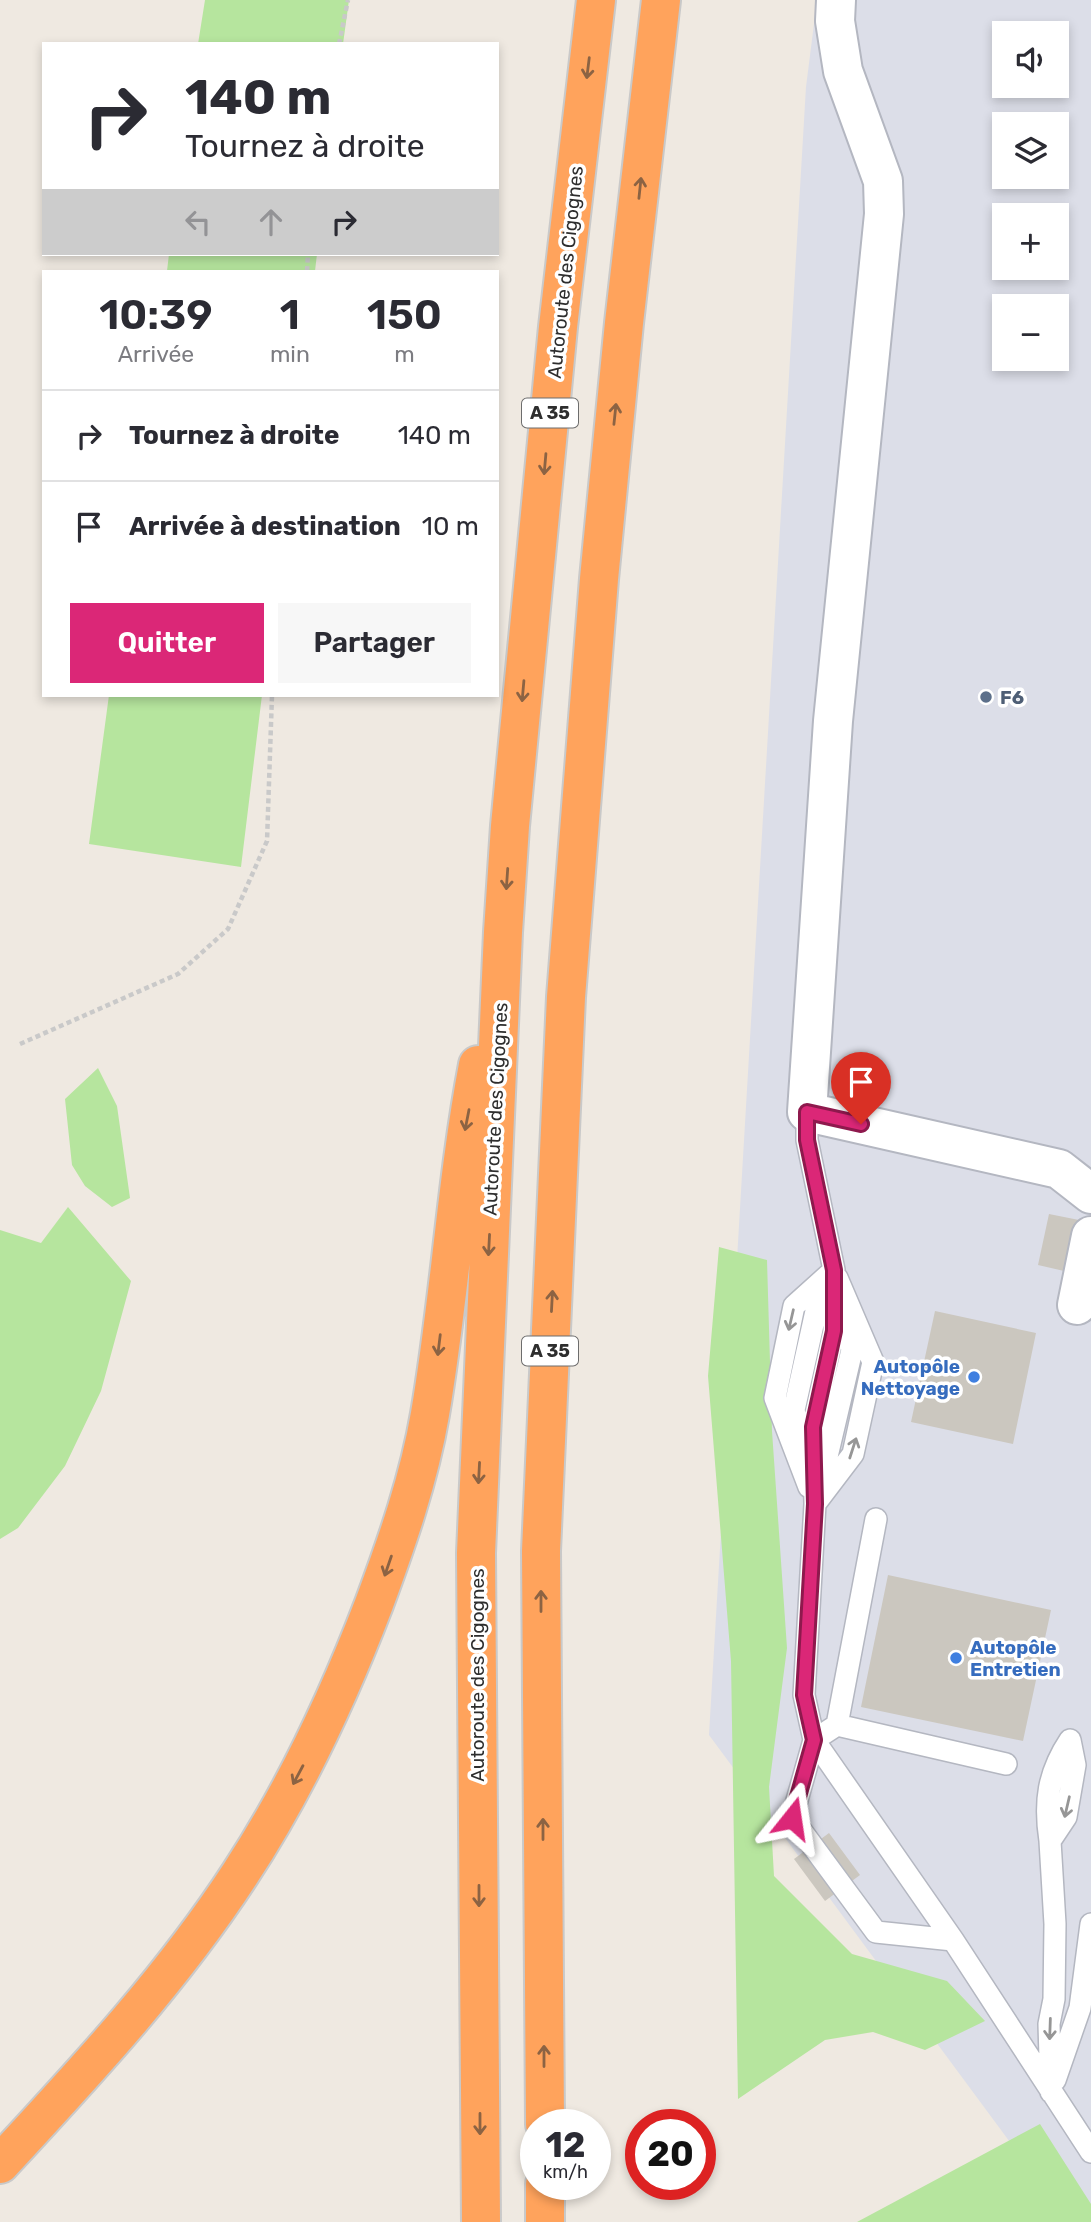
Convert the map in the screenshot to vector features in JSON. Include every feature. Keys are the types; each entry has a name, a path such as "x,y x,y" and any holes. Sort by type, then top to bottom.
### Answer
{"highway":[{"name":"Autoroute des Cigognes","path":"481,2222 476,1553 503,932 511,812 558,327 596,0"},
{"name":"A 35","path":"545,2109 541,1551 566,997 601,566 626,309 661,0"},
{"path":"0,2164 158,1987 214,1913 268,1830 296,1779 355,1656 402,1527 430,1415 465,1133 503,932"},
{"path":"545,2200 545,2222"}],"street":[{"path":"836,0 835,21 843,71 874,148 883,181 884,214 833,721 807,1112 1059,1168 1091,1194"},
{"path":"1077,1305 1091,1236"}],"lane":[{"path":"807,1112 807,1140 834,1270 873,1362 853,1454 815,1504"},
{"path":"834,1270 834,1331 813,1427 815,1504 804,1695 814,1740 953,1940 1091,2152"},
{"path":"815,1504 775,1398 794,1306 834,1270"},
{"path":"837,1725 876,1519"},
{"path":"953,1940 876,1932 792,1818 814,1740 837,1725 1006,1764"},
{"path":"1051,2092 1049,2024 1054,1999 1055,1924 1051,1841 1066,1817 1075,1765 1070,1740"},
{"path":"1051,2092 1080,2008 1091,1924"}],"path":[{"path":"339,42 348,0"},
{"path":"20,1044 178,974 228,929 267,841 272,697"}],"shaded area":[{"path":"817,0 1091,0 1091,2222 1069,2222 709,1735 806,87"}],"green space":[{"path":"205,0 349,0 343,42 198,42"},
{"path":"169,256 317,256 315,270 167,270"},
{"path":"109,697 262,697 241,867 89,844"},
{"path":"98,1068 117,1106 130,1198 112,1207 85,1186 72,1165 65,1099"},
{"path":"68,1207 131,1281 101,1391 65,1466 18,1528 0,1539 0,1230 41,1243"},
{"path":"719,1247 767,1260 772,1431 787,1648 769,1787 774,1876 852,1954 947,1981 985,2021 925,2050 873,2032 825,2040 738,2099 731,1661 708,1376"},
{"path":"1040,2124 1091,2204 1091,2222 857,2222"}],"building":[{"path":"1049,1214 1089,1222 1077,1274 1038,1265"},
{"name":"Autopôle Nettoyage","path":"935,1311 1036,1333 1013,1444 911,1422"},
{"name":"Autopôle Entretien","path":"888,1575 1051,1610 1023,1741 861,1707"},
{"path":"829,1833 860,1875 825,1901 794,1859"}],"place":[{"name":"F6","path":"986,697"},
{"name":"Autopôle Nettoyage","path":"974,1377"},
{"name":"Autopôle Entretien","path":"956,1658"}],"route":[{"path":"792,1818 814,1740 804,1695 815,1504 813,1427 834,1331 834,1270 807,1140 807,1112 861,1124"}]}
